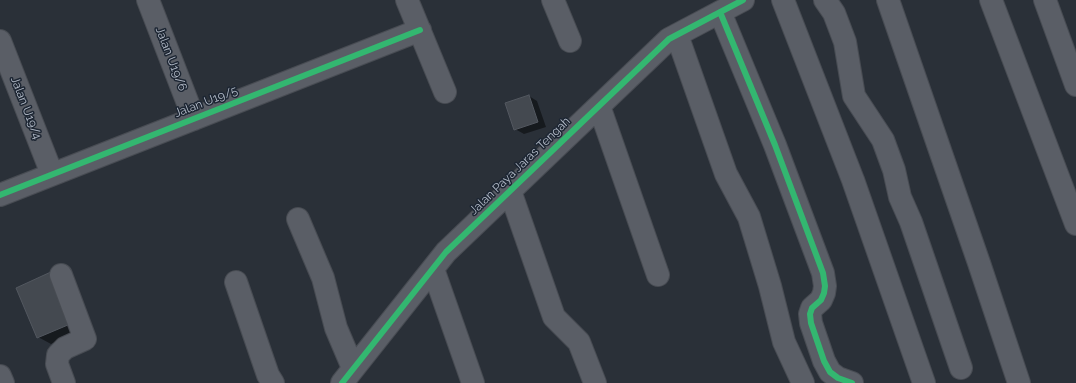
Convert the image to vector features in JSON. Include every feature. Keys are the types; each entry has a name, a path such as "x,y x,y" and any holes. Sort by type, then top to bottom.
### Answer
{"street":[{"name":"Jalan U19/6","path":"148,0 194,119"},
{"path":"407,0 445,92"},
{"path":"553,0 570,41"},
{"name":"Jalan Paya Jaras Tengah","path":"348,376 446,252 669,39 743,0"},
{"path":"783,0 854,180 924,383"},
{"path":"825,0 834,13 845,42 854,96 883,140 894,170 900,197 911,222 961,368"},
{"path":"888,0 1019,383"},
{"path":"991,0 1076,224"},
{"path":"1045,0 1076,85"},
{"path":"720,12 776,145 823,273 825,286 824,293 821,300 812,308 810,314 811,323 824,362 830,372 838,378 852,383"},
{"name":"Jalan U19/5","path":"0,194 420,30"},
{"path":"677,35 726,174 749,217 770,286 784,342 803,383"},
{"name":"Jalan U19/4","path":"0,44 52,174"},
{"path":"599,106 658,275"},
{"path":"510,191 554,317 579,342 595,383"},
{"path":"298,219 323,278 348,376"},
{"path":"433,269 473,383"},
{"path":"61,275 85,339 64,348 58,355 57,364 64,383"},
{"path":"236,282 268,375 273,383"},
{"path":"0,376 3,383"}],"building":[{"path":"529,95 538,122 514,130 505,103"},
{"path":"53,271 75,322 37,338 16,288"}],"cycle path":[{"path":"342,383 446,252 669,39 743,0"},
{"path":"720,12 775,145 823,273 825,286 824,293 821,300 812,308 810,314 811,323 824,361 830,372 838,378 852,383"},
{"path":"0,195 420,30"}]}
